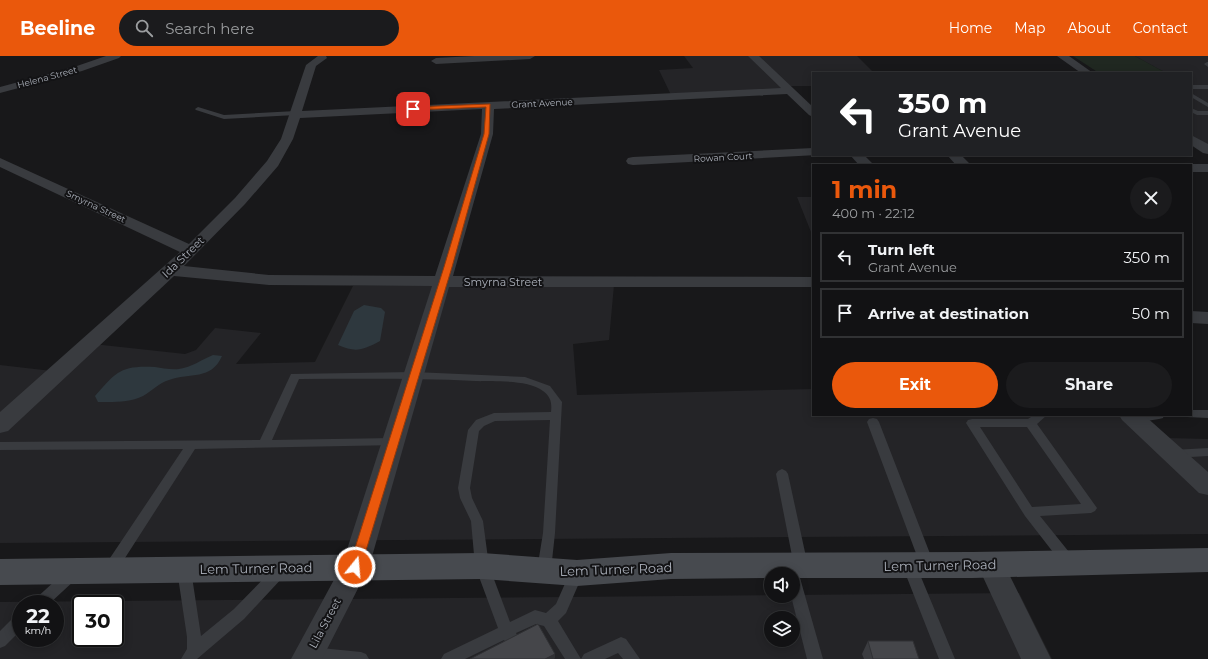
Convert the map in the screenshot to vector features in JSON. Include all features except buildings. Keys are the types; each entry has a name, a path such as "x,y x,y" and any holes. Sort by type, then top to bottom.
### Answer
{"main road":[{"name":"Lem Turner Road","path":"800,571 918,565 1208,560"},
{"name":"Lem Turner Road","path":"0,572 482,566 577,573 671,566 764,570"}],"street":[{"name":"Helena Street","path":"0,90 78,69 116,56"},
{"path":"436,60 530,56"},
{"path":"753,56 812,112"},
{"path":"1062,56 1086,72"},
{"name":"Ida Street","path":"0,425 191,251 240,201 273,163 287,139 311,65 322,58"},
{"name":"Grant Avenue","path":"295,114 790,91"},
{"name":"Lila Street","path":"308,656 355,567 483,148 486,134 488,105"},
{"path":"1192,140 1208,150"},
{"name":"Rowan Court","path":"633,161 812,152"},
{"path":"858,156 866,164"},
{"path":"955,156 963,164"},
{"name":"Smyrna Street","path":"1,163 191,251"},
{"path":"1192,168 1208,168"},
{"name":"Smyrna Street","path":"170,270 298,281 812,282"},
{"path":"1192,318 1208,318"},
{"path":"1132,417 1208,486"},
{"path":"990,564 1036,659"}],"lane":[{"path":"1192,87 1208,87"},
{"path":"1192,96 1208,105"},
{"path":"198,109 224,117 295,114"},
{"path":"1192,110 1197,113 1208,113"},
{"path":"264,444 295,376 414,375 525,380 534,382 546,388 557,402 549,533 544,571"},
{"path":"1192,414 1208,414"},
{"path":"510,636 482,566 477,521 466,498 464,488 474,430 480,423 494,417 556,416"},
{"path":"1040,416 1030,423 972,423 1029,512 1069,562"},
{"path":"1132,417 1146,416"},
{"path":"873,422 946,659"},
{"path":"1029,512 1091,508 1030,423"},
{"path":"0,446 394,442"},
{"path":"109,571 192,444"},
{"path":"1173,454 1208,452"},
{"path":"782,474 794,567"},
{"path":"192,655 239,614 283,568"},
{"path":"184,569 194,637 192,655"},
{"path":"49,595 76,571"},
{"path":"550,620 562,608 577,573"},
{"path":"800,596 815,659"},
{"path":"449,659 474,654 510,636 535,617 550,620 573,659"},
{"path":"0,641 12,629"},
{"path":"589,659 621,644 632,659"},
{"path":"308,656 361,659"}],"shaded area":[{"path":"684,56 857,56 873,72 812,72 812,86 790,86 793,89 671,95 659,70 693,68"},
{"path":"1073,56 1135,56 1164,72 1097,72"},
{"path":"1135,56 1208,56 1208,153 1192,143 1192,72 1164,72"},
{"path":"797,197 812,197 812,234"},
{"path":"614,285 609,340 573,344 577,395 812,389 812,416 1142,416 1166,438 1208,439 1208,534 0,543 0,365 52,371 84,343 185,354 196,350 215,328 261,333 236,364 315,362 353,286"},
{"path":"364,305 381,308 385,312 380,341 369,347 355,350 338,345 354,311"},
{"path":"213,355 222,356 212,369 199,374 165,381 138,398 121,402 98,402 95,396 108,381 120,372 127,369 134,367 155,367 179,369 192,365"},
{"path":"1019,593 1052,659 0,659 0,602 12,602 12,647 64,647 64,601 72,601 72,647 124,647 124,601 764,595 764,603 800,603 800,595"}],"route":[{"path":"355,567 448,267 486,134 488,105 413,109"}]}
